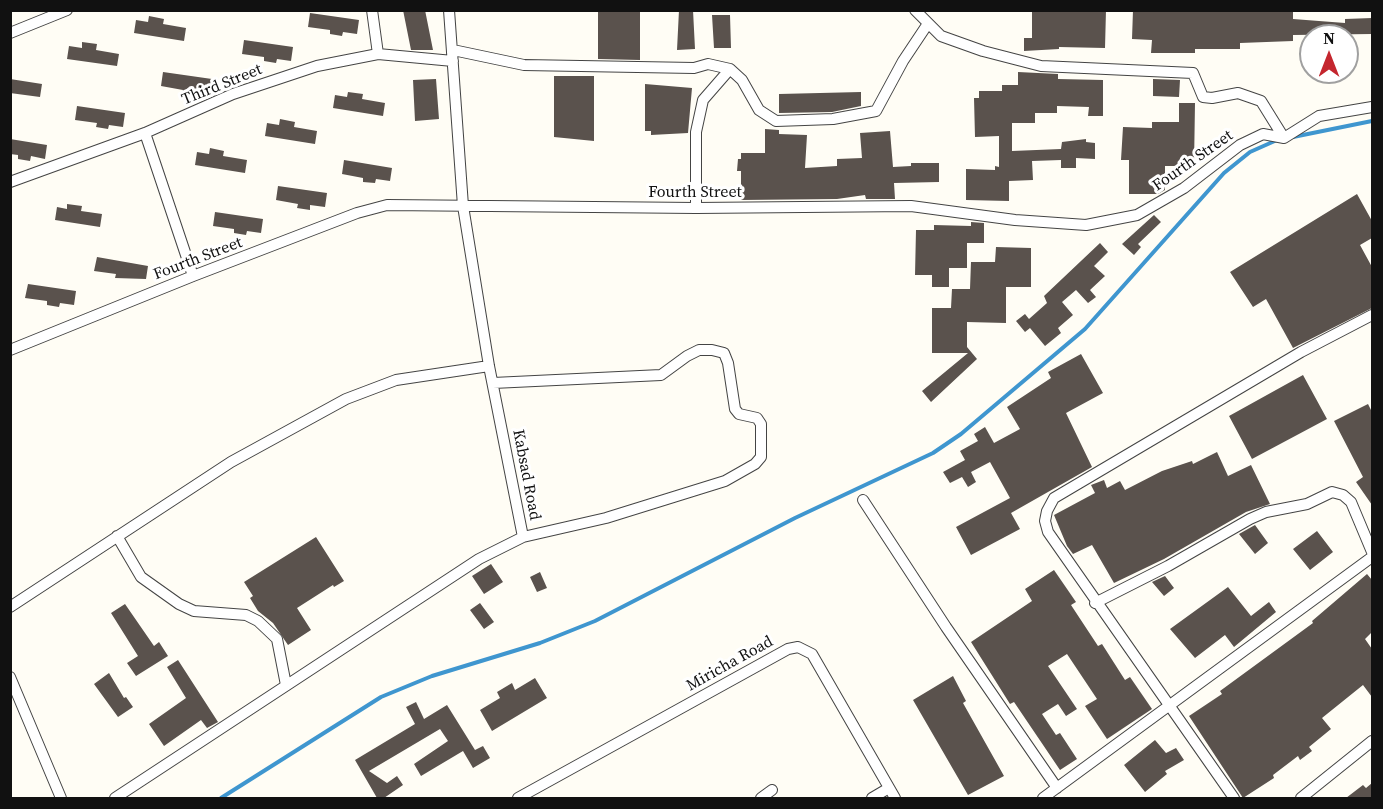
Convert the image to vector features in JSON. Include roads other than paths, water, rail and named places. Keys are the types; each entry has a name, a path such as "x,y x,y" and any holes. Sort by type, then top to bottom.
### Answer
{"street":[{"path":"10,33 67,10"},
{"path":"372,10 378,54"},
{"name":"Kabsad Road","path":"115,798 479,559 523,537 489,366 463,206 449,10"},
{"path":"915,10 927,25 941,36 983,51 1041,66 1192,73 1203,97 1212,98 1238,93 1261,101 1284,138 1319,116 1372,107"},
{"path":"696,208 696,132 703,100 730,69 742,80 759,110 776,121 832,119 869,113 876,111 884,99 903,61 927,25"},
{"name":"Third Street","path":"10,182 145,133 233,94 317,66 378,54 453,55 524,65 694,68 708,64 730,69"},
{"path":"145,133 193,276"},
{"name":"Fourth Street","path":"10,350 193,276 357,213 387,205 696,208 911,206 1015,220 1086,225 1137,215 1184,188 1240,145 1263,134 1284,138"},
{"path":"1234,798 1095,603 1048,532 1045,521 1054,498 1301,352 1372,315"},
{"path":"493,383 661,375 687,356 699,351 712,350 724,353 728,363 735,409 739,414 757,418 761,424 761,457 755,464 725,481 606,518 523,537"},
{"path":"10,607 231,462 346,399 396,380 489,366"},
{"path":"1043,798 1169,708 1372,554 1351,502 1343,495 1332,492 1307,504 1266,512 1250,519 1168,566 1095,603"},
{"path":"863,500 946,627 1057,788"},
{"path":"117,536 141,577 179,604 194,611 246,615 258,621 277,639 286,686"},
{"name":"Miricha Road","path":"522,798 788,649 798,647 812,654 895,798"},
{"path":"10,677 61,798"},
{"path":"1301,798 1372,741"},
{"path":"872,798 889,788"},
{"path":"761,798 772,790"}],"waterway":[{"path":"1293,137 1372,121"},
{"path":"221,798 381,697 432,676 540,643 595,621 795,518 933,453 961,434 1085,329 1224,173 1250,152 1277,140"}]}
